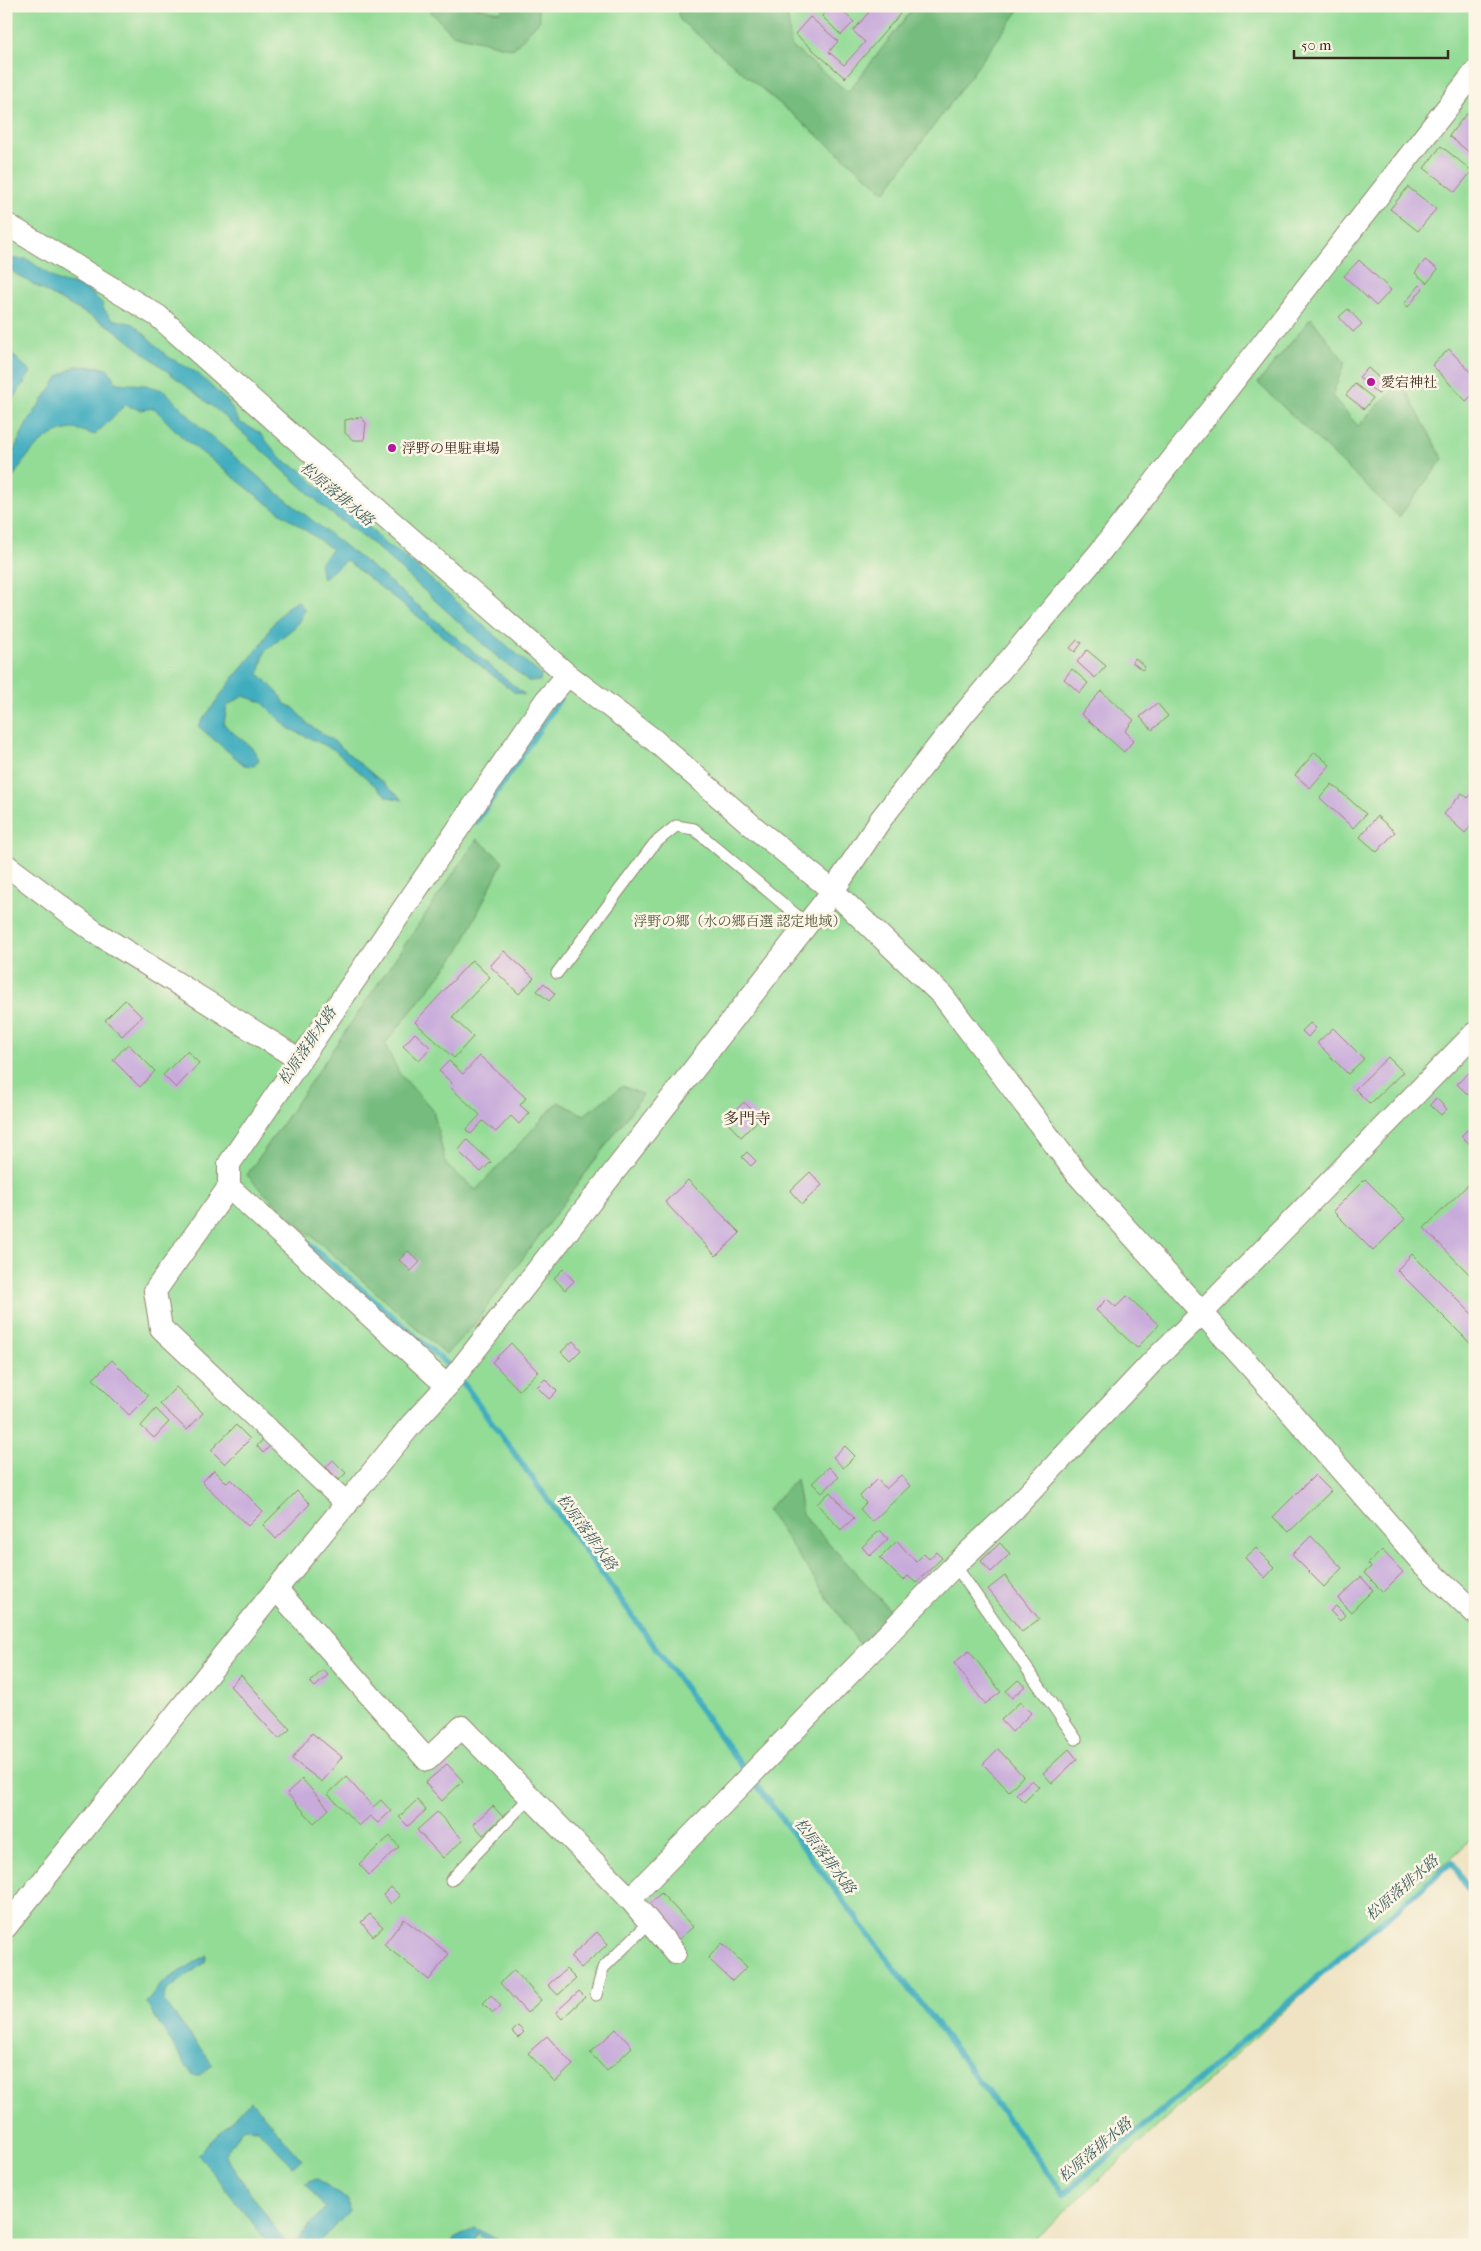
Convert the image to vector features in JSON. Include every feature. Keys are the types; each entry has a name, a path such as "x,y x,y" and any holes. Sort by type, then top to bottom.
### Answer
{"street":[{"path":"6,1927 276,1590 411,1425 447,1386 833,891 893,805 962,716 1100,552 1471,85"},
{"path":"6,224 158,316 288,432 568,675 654,740 755,828 833,891 943,996 1077,1174 1424,1565 1475,1613"},
{"path":"347,1504 161,1328 155,1291 229,1187 228,1164 546,700 568,675"},
{"path":"6,865 95,932 300,1060"},
{"path":"630,1899 955,1565 1012,1510 1155,1359 1475,1034"},
{"path":"229,1187 447,1386"},
{"path":"276,1590 427,1760 462,1726 630,1899 675,1953"}],"lane":[{"path":"557,974 654,844 676,826 694,829 807,924"},
{"path":"955,1565 1076,1739"},
{"path":"452,1880 532,1796"},
{"path":"596,1995 603,1968 650,1922"}],"green space":[{"name":"浮野の郷（水の郷百選 認定地域）","path":"6,6 1475,6 1475,1836 1028,2245 6,2245"},
{"path":"425,6 471,6 499,12 505,6 537,6 540,20 513,49 452,34"},
{"path":"676,6 784,6 787,9 791,46 848,92 915,6 1022,6 885,192 680,20"},
{"path":"1311,318 1345,362 1332,396 1358,426 1401,382 1443,459 1399,517 1258,383"},
{"path":"477,839 503,861 459,951 385,1044 399,1073 433,1110 446,1165 476,1190 558,1102 584,1115 623,1086 643,1095 473,1326 446,1354 272,1201 247,1175"},
{"path":"796,1479 802,1514 891,1611 860,1645 767,1510"}],"water":[{"path":"6,256 11,259 27,259 58,281 84,287 102,303 103,308 112,319 134,324 167,356 197,373 228,402 239,422 259,432 282,460 301,470 320,489 341,503 348,511 367,525 386,545 398,551 541,675 540,681 528,681 495,655 374,545 328,511 223,415 111,327 6,268"},
{"path":"6,349 31,372 6,411"},
{"path":"76,366 100,367 109,370 116,383 146,385 165,391 200,427 275,491 378,572 525,695 514,692 346,560 323,579 319,564 332,549 264,501 182,437 154,408 141,410 125,405 95,435 72,429 50,436 32,451 6,490 6,467 27,423 59,376"},
{"path":"298,601 305,610 296,626 265,651 259,674 281,696 285,704 294,708 308,724 335,742 403,800 388,797 333,749 288,728 262,702 243,696 227,706 224,724 249,745 257,755 259,760 254,766 244,765 198,726 234,677 262,644 272,625 287,607"},
{"path":"207,1955 205,1962 165,1992 164,2001 213,2065 198,2076 193,2076 146,2003 163,1982"},
{"path":"251,2101 302,2160 292,2166 258,2129 243,2128 224,2155 285,2242 296,2241 325,2208 305,2183 316,2178 348,2200 349,2212 316,2245 270,2245 198,2154"},
{"path":"475,2228 498,2240 502,2245 491,2245 478,2234 473,2245 449,2245 454,2239"}],"building":[{"path":"831,6 837,6 854,22 841,35 822,16"},
{"path":"874,6 891,6 900,14 845,78 795,34 810,17 838,41 829,52 844,65 865,42 853,31"},
{"path":"1466,114 1475,120 1475,157 1449,136"},
{"path":"1441,146 1472,171 1455,192 1424,168"},
{"path":"1408,187 1436,209 1418,231 1390,209"},
{"path":"1359,260 1391,290 1376,306 1344,276"},
{"path":"1425,260 1438,269 1427,283 1415,273"},
{"path":"1420,285 1423,288 1408,307 1404,304"},
{"path":"1348,309 1362,324 1353,332 1339,317"},
{"path":"1449,349 1475,377 1475,386 1472,388 1475,393 1466,401 1432,365"},
{"path":"1368,368 1387,385 1378,394 1359,377"},
{"path":"1355,384 1373,398 1364,409 1346,395"},
{"path":"361,417 366,423 364,440 353,440 345,433 345,420"},
{"path":"1077,640 1082,643 1075,652 1070,648"},
{"path":"1087,650 1106,666 1095,678 1077,662"},
{"path":"1135,658 1145,667 1142,670 1132,662"},
{"path":"1072,669 1088,683 1080,693 1064,679"},
{"path":"1101,691 1134,720 1125,731 1134,740 1124,752 1081,714"},
{"path":"1157,703 1168,716 1152,730 1140,717"},
{"path":"1315,752 1330,765 1310,788 1295,775"},
{"path":"1332,784 1366,814 1353,828 1320,798"},
{"path":"1475,791 1475,822 1465,833 1444,814 1462,793 1468,798"},
{"path":"1377,816 1395,832 1377,852 1360,837"},
{"path":"504,951 534,978 519,994 490,966"},
{"path":"472,960 490,977 452,1017 473,1037 454,1058 415,1022"},
{"path":"544,983 555,994 549,1001 537,991"},
{"path":"125,1000 142,1017 122,1036 105,1020"},
{"path":"1310,1023 1316,1028 1308,1037 1302,1031"},
{"path":"1333,1028 1364,1059 1348,1074 1317,1043"},
{"path":"415,1033 431,1048 419,1061 403,1046"},
{"path":"128,1044 155,1071 140,1087 113,1060"},
{"path":"187,1051 199,1063 176,1088 163,1075"},
{"path":"480,1056 526,1098 520,1105 529,1113 519,1124 511,1116 496,1132 483,1121 471,1134 466,1130 480,1115 449,1086 452,1083 439,1071 449,1061 463,1074"},
{"path":"1388,1057 1403,1072 1370,1104 1355,1089"},
{"path":"1470,1072 1475,1077 1475,1089 1468,1095 1457,1084"},
{"path":"1436,1098 1447,1109 1441,1115 1430,1105"},
{"path":"744,1102 760,1118 741,1137 725,1120"},
{"path":"1475,1122 1475,1149 1461,1136"},
{"path":"467,1140 491,1162 481,1172 458,1151"},
{"path":"747,1152 756,1161 751,1166 742,1157"},
{"path":"810,1172 822,1185 802,1204 790,1191"},
{"path":"1475,1178 1475,1280 1424,1228"},
{"path":"1365,1179 1405,1219 1373,1251 1333,1211"},
{"path":"688,1180 740,1233 716,1256 665,1202"},
{"path":"408,1251 420,1262 411,1271 399,1260"},
{"path":"1412,1254 1475,1317 1475,1348 1397,1270"},
{"path":"563,1269 574,1281 565,1290 554,1278"},
{"path":"1127,1296 1159,1325 1137,1348 1096,1310 1107,1299 1116,1307"},
{"path":"573,1341 581,1350 570,1361 561,1352"},
{"path":"511,1343 538,1372 519,1390 492,1362"},
{"path":"112,1360 148,1396 129,1415 93,1379"},
{"path":"545,1379 557,1391 549,1399 537,1387"},
{"path":"176,1387 203,1413 187,1430 160,1404"},
{"path":"156,1409 169,1422 154,1438 141,1426"},
{"path":"236,1425 250,1439 225,1464 211,1450"},
{"path":"264,1438 271,1445 263,1453 257,1446"},
{"path":"845,1446 855,1456 843,1468 833,1457"},
{"path":"333,1460 346,1473 339,1480 326,1467"},
{"path":"829,1467 839,1477 822,1493 812,1483"},
{"path":"214,1470 227,1483 231,1479 263,1511 248,1526 202,1482"},
{"path":"901,1475 910,1486 872,1522 860,1509 866,1503 860,1496 877,1479 886,1489"},
{"path":"1315,1475 1331,1491 1289,1532 1273,1517"},
{"path":"297,1491 310,1504 276,1539 263,1525"},
{"path":"830,1492 854,1518 841,1530 817,1504"},
{"path":"880,1530 888,1539 870,1556 862,1547"},
{"path":"1311,1536 1342,1568 1324,1587 1292,1555"},
{"path":"897,1541 916,1562 924,1554 929,1559 936,1552 942,1558 916,1583 908,1576 903,1581 880,1558"},
{"path":"1000,1543 1010,1554 991,1572 981,1561"},
{"path":"1256,1548 1275,1567 1265,1578 1245,1558"},
{"path":"1382,1550 1403,1572 1383,1592 1364,1573 1371,1567 1368,1564"},
{"path":"1005,1576 1039,1619 1022,1632 988,1589"},
{"path":"1361,1577 1373,1590 1351,1612 1338,1599"},
{"path":"1336,1606 1345,1615 1340,1621 1330,1611"},
{"path":"969,1651 1001,1692 985,1704 954,1663"},
{"path":"323,1670 328,1675 315,1687 310,1682"},
{"path":"241,1675 290,1729 279,1739 230,1686"},
{"path":"1018,1680 1025,1686 1012,1698 1006,1691"},
{"path":"1020,1702 1031,1713 1012,1732 1001,1720"},
{"path":"312,1733 342,1757 322,1782 292,1759"},
{"path":"998,1749 1023,1776 1009,1791 983,1764"},
{"path":"1069,1749 1077,1759 1052,1783 1043,1773"},
{"path":"447,1764 463,1781 442,1801 425,1783"},
{"path":"346,1777 373,1807 381,1800 391,1811 378,1823 370,1816 359,1826 328,1794"},
{"path":"302,1779 329,1809 314,1823 287,1793"},
{"path":"1032,1780 1039,1787 1024,1802 1016,1794"},
{"path":"417,1800 426,1810 408,1826 399,1817"},
{"path":"493,1806 503,1817 483,1835 473,1824"},
{"path":"437,1812 463,1840 443,1858 417,1830"},
{"path":"390,1836 399,1847 369,1875 359,1864"},
{"path":"391,1887 400,1896 391,1904 383,1895"},
{"path":"661,1893 693,1927 678,1940 647,1906"},
{"path":"370,1914 383,1927 373,1936 361,1922"},
{"path":"404,1919 449,1954 429,1980 384,1945"},
{"path":"597,1932 608,1944 581,1968 570,1957"},
{"path":"722,1943 747,1967 732,1981 708,1958"},
{"path":"566,1969 576,1979 558,1995 548,1985"},
{"path":"514,1970 541,2000 527,2013 500,1983"},
{"path":"579,1991 585,1997 562,2019 556,2012"},
{"path":"491,1995 501,2006 493,2013 483,2003"},
{"path":"518,2026 524,2032 518,2038 512,2032"},
{"path":"616,2029 632,2047 607,2071 590,2053"},
{"path":"547,2036 573,2065 555,2082 528,2053"}],"waterway":[{"name":"松原落排水路","path":"476,822 560,699"},
{"name":"松原落排水路","path":"296,1233 446,1363"},
{"name":"松原落排水路","path":"464,1384 743,1768"},
{"name":"松原落排水路","path":"755,1783 1064,2194 1452,1862 1475,1901"}],"place":[{"name":"愛宕神社","path":"1371,382"},
{"name":"浮野の里駐車場","path":"392,448"}],"district":[{"name":"多門寺","path":"747,1118"}]}
